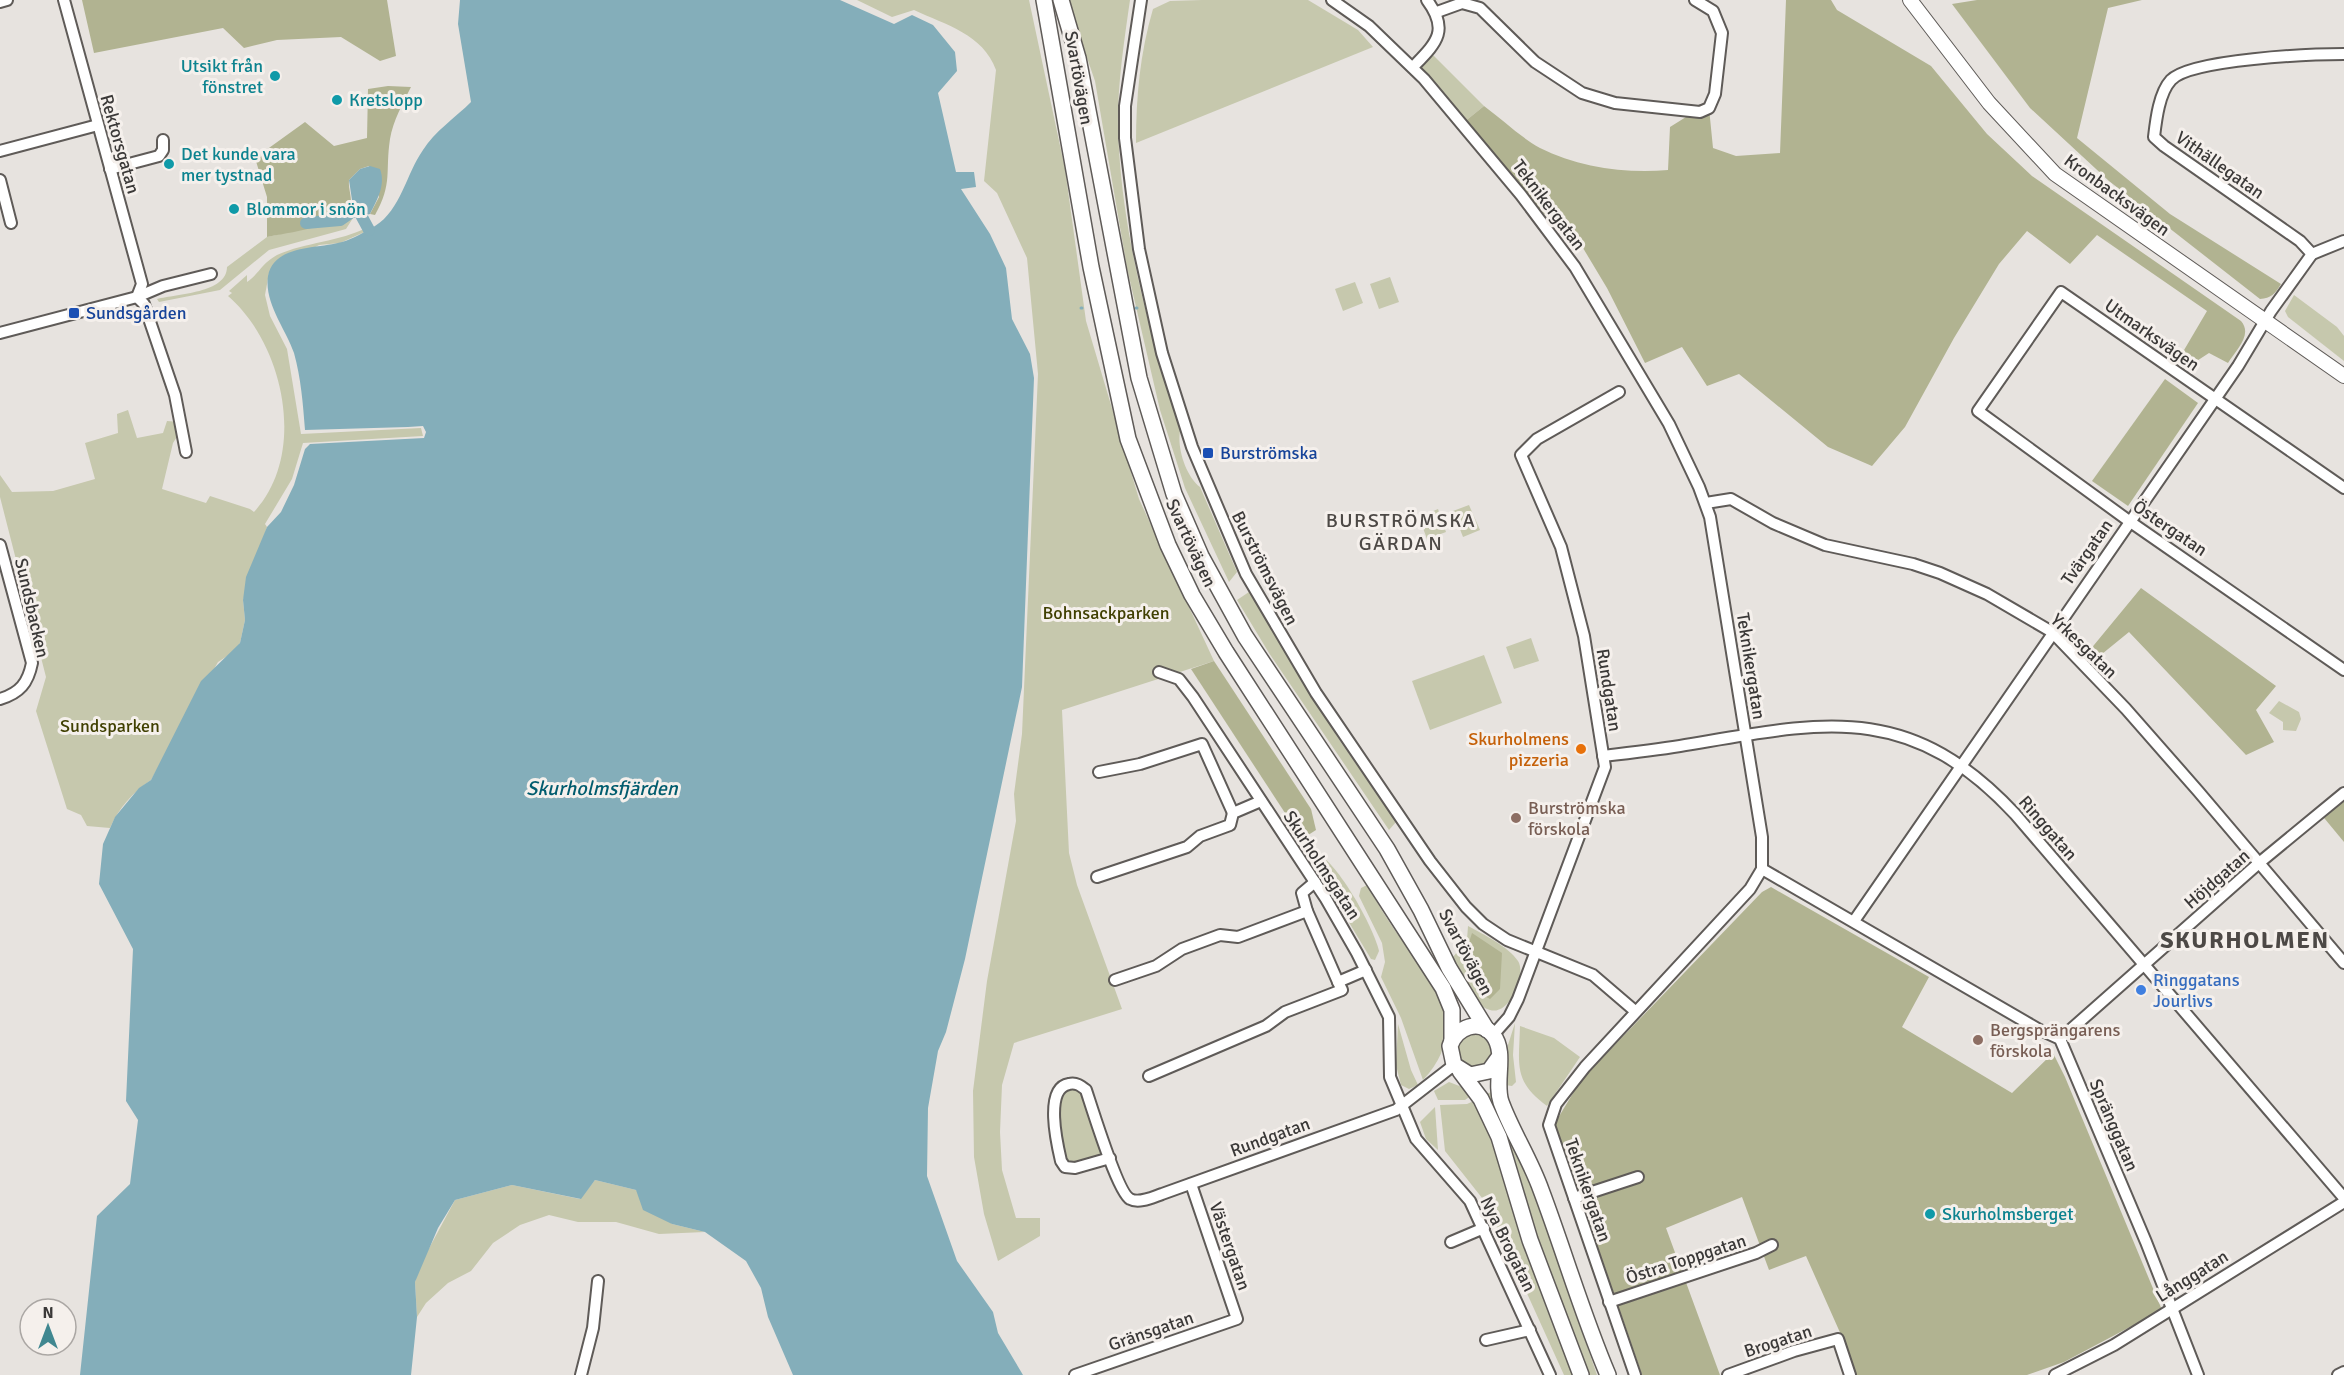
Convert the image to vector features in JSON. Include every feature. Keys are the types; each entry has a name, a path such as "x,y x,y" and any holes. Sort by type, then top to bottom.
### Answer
{"main road":[{"name":"Svartövägen","path":"1044,0 1091,267 1116,391 1128,439 1164,535 1192,595 1226,652 1443,988 1452,1010 1452,1040"},
{"name":"Svartövägen","path":"1061,0 1078,58 1138,378 1174,495 1201,556 1245,636 1387,849 1422,910 1449,968 1490,1032"},
{"path":"1581,1375 1543,1279 1498,1137 1480,1099 1457,1068 1450,1054 1452,1040 1467,1027 1477,1026 1490,1032 1498,1045 1500,1100 1541,1190 1590,1332 1608,1375"},
{"path":"1457,1068 1470,1075 1484,1074 1493,1067 1498,1056"}],"street":[{"path":"0,2 7,0"},
{"name":"Rektorsgatan","path":"64,0 142,284 137,297"},
{"name":"Burströmsvägen","path":"1141,0 1125,106 1134,212 1162,352 1192,447 1246,574 1296,663 1430,861 1483,924 1507,940 1593,975 1635,1011"},
{"name":"Teknikergatan","path":"1332,0 1369,27 1413,67 1521,195 1575,267 1669,424 1706,503 1762,837 1762,869 1746,894 1635,1011 1568,1086 1552,1114 1551,1134 1635,1375"},
{"path":"1413,67 1436,40 1437,12 1427,0"},
{"path":"1437,12 1462,3 1480,8 1535,62 1582,93 1615,103 1700,112 1709,108 1715,94 1722,33 1713,11 1695,0"},
{"name":"Kronbacksvägen","path":"1910,0 1995,110 2055,174 2344,376"},
{"name":"Vithällegatan","path":"2312,254 2300,241 2164,146 2154,137 2155,130 2164,92 2172,79 2185,73 2305,54 2344,54"},
{"path":"0,151 98,125"},
{"path":"110,169 159,156 163,150 163,140"},
{"path":"0,180 11,223"},
{"path":"2265,321 2312,254 2344,241"},
{"path":"0,333 137,297 163,286 211,274"},
{"name":"Utmarksvägen","path":"1978,411 2061,292 2344,488"},
{"path":"137,297 144,304 176,395 186,452"},
{"name":"Tvärgatan","path":"1854,921 2265,321"},
{"name":"Rundgatan","path":"1490,1032 1509,1017 1600,786 1605,767 1584,636 1561,547 1521,455 1538,439 1619,392"},
{"name":"Östergatan","path":"1978,411 2129,521 2344,670"},
{"name":"Yrkesgatan","path":"1706,503 1731,499 1773,523 1825,545 1912,564 1940,573 1987,594 2052,632 2126,709 2344,963"},
{"name":"Sundsbacken","path":"0,545 32,663 29,679 15,694 0,699"},
{"name":"Skurholmsgatan","path":"1159,672 1179,679 1315,882 1366,970 1389,1017 1390,1077 1404,1105"},
{"name":"Ringgatan","path":"1603,756 1800,726 1851,726 1913,741 1937,750 1983,781 2015,814 2344,1200"},
{"path":"1097,878 1187,847 1200,836 1230,825 1233,813 1202,744 1140,764 1099,772"},
{"path":"1208,757 1226,748"},
{"name":"Höjdgatan","path":"2060,1039 2259,863 2344,794"},
{"path":"1233,813 1261,801"},
{"path":"1762,869 2038,1029 2060,1039"},
{"path":"1149,1076 1266,1026 1285,1012 1342,990 1306,911 1302,893 1315,882"},
{"path":"1115,980 1156,966 1170,955 1192,945 1220,935 1238,937 1306,911"},
{"path":"1338,982 1366,970"},
{"name":"Spränggatan","path":"2060,1039 2198,1375"},
{"name":"Rundgatan","path":"1110,1158 1075,1168 1065,1167 1058,1146 1054,1114 1054,1102 1059,1088 1071,1083 1086,1090 1120,1186 1130,1200 1141,1201 1404,1105 1457,1068"},
{"name":"Nya Brogatan","path":"1404,1105 1416,1139 1458,1184 1484,1228 1550,1375"},
{"path":"1574,1198 1638,1177"},
{"name":"Västergatan","path":"1191,1184 1237,1319"},
{"name":"Långgatan","path":"2055,1375 2114,1345 2344,1200"},
{"path":"1451,1242 1484,1228"},
{"name":"Östra Toppgatan","path":"1609,1302 1756,1253 1772,1245"},
{"path":"581,1375 593,1328 598,1281"},
{"name":"Gränsgatan","path":"1075,1375 1237,1319"},
{"path":"1486,1340 1530,1330"},
{"name":"Brogatan","path":"1728,1375 1794,1352 1838,1340 1850,1375"},
{"path":"2338,1375 2344,1372"}],"green space":[{"path":"82,0 387,0 396,56 380,61 341,37 277,40 244,48 223,28 94,53"},
{"name":"Bohnsackparken","path":"857,0 1029,0 1065,169 1086,321 1139,499 1214,661 1062,710 1069,853 1077,885 1122,1009 1014,1043 1002,1085 1000,1132 1002,1170 1016,1218 1040,1218 1040,1236 998,1261 984,1214 974,1157 973,1091 987,981 1016,821 1014,794 1022,734 1038,374 1027,258 997,193 984,181 996,70 990,58 973,39 951,26 914,10 892,17"},
{"path":"1067,0 1130,0 1120,75 1118,112 1119,150 1127,222 1141,292 1180,431 1181,454 1191,476 1200,487 1237,572 1229,582 1185,488 1160,410 1127,268 1095,81"},
{"path":"1308,0 1358,30 1373,47 1136,143 1140,75 1153,9 1170,1"},
{"path":"1786,0 1831,0 1837,10 1931,66 1987,134 2032,176 2241,321 2244,326 2244,337 2228,363 2209,353 2186,368 2177,362 2207,311 2097,235 2070,264 2027,231 1999,264 1954,338 1905,427 1872,466 1828,447 1739,374 1707,386 1682,347 1645,363 1607,288 1583,248 1562,234 1463,123 1484,106 1525,139 1555,155 1603,168 1652,171 1668,170 1670,127 1694,112 1709,108 1713,148 1736,156 1780,153"},
{"path":"1977,0 2142,0 2108,8 2077,138 2170,214 2281,284 2275,293 2260,299 2109,181 2030,108 1952,4"},
{"path":"1429,51 1484,106 1463,123 1413,67"},
{"path":"388,86 411,87 391,132 386,186 375,215 370,214 379,197 369,166 360,169 349,180 350,208 337,220 300,231 267,237 267,197 255,158 305,122 334,146 367,138 368,89"},
{"path":"349,211 353,218 346,229 269,250 220,290 159,302 157,299 188,294 210,287 225,276 227,267 267,237 338,221"},
{"name":"Sundsparken","path":"368,227 369,230 340,243 319,245 269,273 265,295 270,316 287,349 301,434 421,428 423,436 303,443 292,479 265,524 267,527 243,600 245,620 240,643 235,651 218,662 151,780 127,801 110,828 87,826 81,815 67,809 36,711 46,677 0,497 0,475 12,492 53,491 95,479 85,443 118,433 117,414 128,410 137,438 163,433 167,421 180,422 180,432 173,443 162,489 206,503 210,496 254,512 271,488 281,461 284,431 282,400 275,370 263,342 247,317 228,296 232,293 229,291 247,275 247,282 251,279 277,255 299,247 346,236"},
{"path":"1390,277 1399,302 1379,309 1370,284"},
{"path":"1355,282 1363,303 1343,311 1335,289"},
{"path":"2294,295 2337,327 2344,336 2344,361 2288,317 2285,311"},
{"path":"2165,379 2198,403 2128,506 2092,481"},
{"path":"1469,505 1480,530 1463,537 1453,511"},
{"path":"1438,509 1446,532 1427,539 1419,517"},
{"path":"2141,588 2276,686 2256,710 2274,742 2246,755 2129,632 2086,667 2080,662"},
{"path":"1249,592 1338,738 1396,822 1389,830 1269,653 1237,600"},
{"path":"1531,638 1539,661 1514,669 1506,647"},
{"path":"1484,655 1502,703 1430,730 1412,681"},
{"path":"1214,661 1311,809 1316,830 1302,839 1191,669"},
{"path":"2279,701 2299,712 2301,719 2296,731 2283,730 2283,722 2269,713"},
{"path":"2344,791 2344,842 2320,813"},
{"path":"1312,850 1332,866 1352,894 1379,951 1375,960 1371,959 1308,854"},
{"path":"1367,885 1390,924 1420,965 1440,1002 1445,1020 1445,1040 1438,1060 1423,1080 1401,1018 1381,977 1385,962 1382,943 1359,896 1361,888"},
{"path":"1771,887 1929,977 1902,1027 2012,1093 2053,1053 2162,1310 2064,1362 2027,1375 1854,1375 1842,1337 1806,1256 1769,1270 1742,1197 1666,1228 1720,1375 1642,1375 1555,1123 1581,1080 1762,892"},
{"path":"1468,926 1502,946 1518,961 1520,975 1518,984 1510,1001 1497,1010 1490,1010 1477,1002 1467,988 1453,957 1467,940"},
{"path":"1472,933 1502,953 1500,989 1490,999 1479,993 1476,984 1479,980 1465,955"},
{"path":"1515,1023 1513,1055 1516,1082 1512,1086 1505,1085 1507,1048"},
{"path":"1398,1024 1411,1070 1418,1085 1409,1089 1401,1085 1396,1065"},
{"path":"1520,1026 1554,1038 1580,1057 1547,1106 1536,1097 1523,1080 1519,1062"},
{"path":"1475,1034 1487,1039 1492,1051 1487,1063 1475,1068 1463,1063 1458,1051 1463,1039"},
{"path":"1449,1082 1462,1087 1472,1095 1465,1100 1438,1100 1434,1091"},
{"path":"1080,1085 1110,1158 1065,1165 1059,1149 1056,1093"},
{"path":"1493,1091 1530,1181 1597,1375 1589,1375 1485,1095"},
{"path":"1476,1100 1490,1132 1546,1307 1573,1375 1564,1375 1486,1203 1445,1151 1440,1105 1467,1104"},
{"path":"1435,1107 1438,1150 1426,1139 1420,1122"},
{"path":"595,1180 636,1190 672,1224 705,1232 659,1234 616,1222 578,1222 549,1215 520,1225 493,1243 471,1271 448,1283 426,1303 417,1317 415,1282 419,1267 455,1200 512,1185 580,1199"}],"water":[{"name":"Skurholmsfjärden","path":"460,0 840,0 894,24 912,15 933,25 955,52 957,71 938,93 956,172 974,172 976,187 961,189 990,234 1006,268 1012,319 1030,354 1034,378 1022,687 965,959 946,1032 938,1051 928,1108 927,1176 957,1261 993,1312 998,1333 1023,1375 793,1375 768,1317 761,1288 746,1261 705,1232 672,1224 643,1210 636,1190 595,1180 581,1199 512,1185 455,1200 438,1228 415,1282 417,1317 411,1375 80,1375 97,1216 130,1184 138,1120 126,1101 133,949 99,884 103,844 115,817 139,788 151,780 201,681 240,643 245,620 243,600 246,577 267,527 281,512 294,485 305,449 310,444 424,438 426,432 423,426 305,430 294,353 272,306 268,276 272,266 288,253 346,241 384,219 397,201 428,143 471,102 458,24"},
{"path":"370,166 380,169 382,181 380,192 370,214 353,218 349,211 352,200 349,180 360,169"}],"waterway":[{"path":"306,223 340,220 350,213"},
{"path":"362,217 369,230"}],"place":[{"name":"Utsikt från fönstret","path":"275,76"},
{"name":"Kretslopp","path":"337,100"},
{"name":"Det kunde vara mer tystnad","path":"169,164"},
{"name":"Blommor i snön","path":"234,209"},
{"name":"Sundsgården","path":"74,313"},
{"name":"Burströmska","path":"1208,453"},
{"name":"Skurholmens pizzeria","path":"1581,749"},
{"name":"Burströmska förskola","path":"1516,818"},
{"name":"Ringgatans Jourlivs","path":"2141,990"},
{"name":"Bergsprängarens förskola","path":"1978,1040"},
{"name":"Skurholmsberget","path":"1930,1214"}],"district":[{"name":"BURSTRÖMSKA GÄRDAN","path":"1401,532"},
{"name":"SKURHOLMEN","path":"2245,940"}]}
